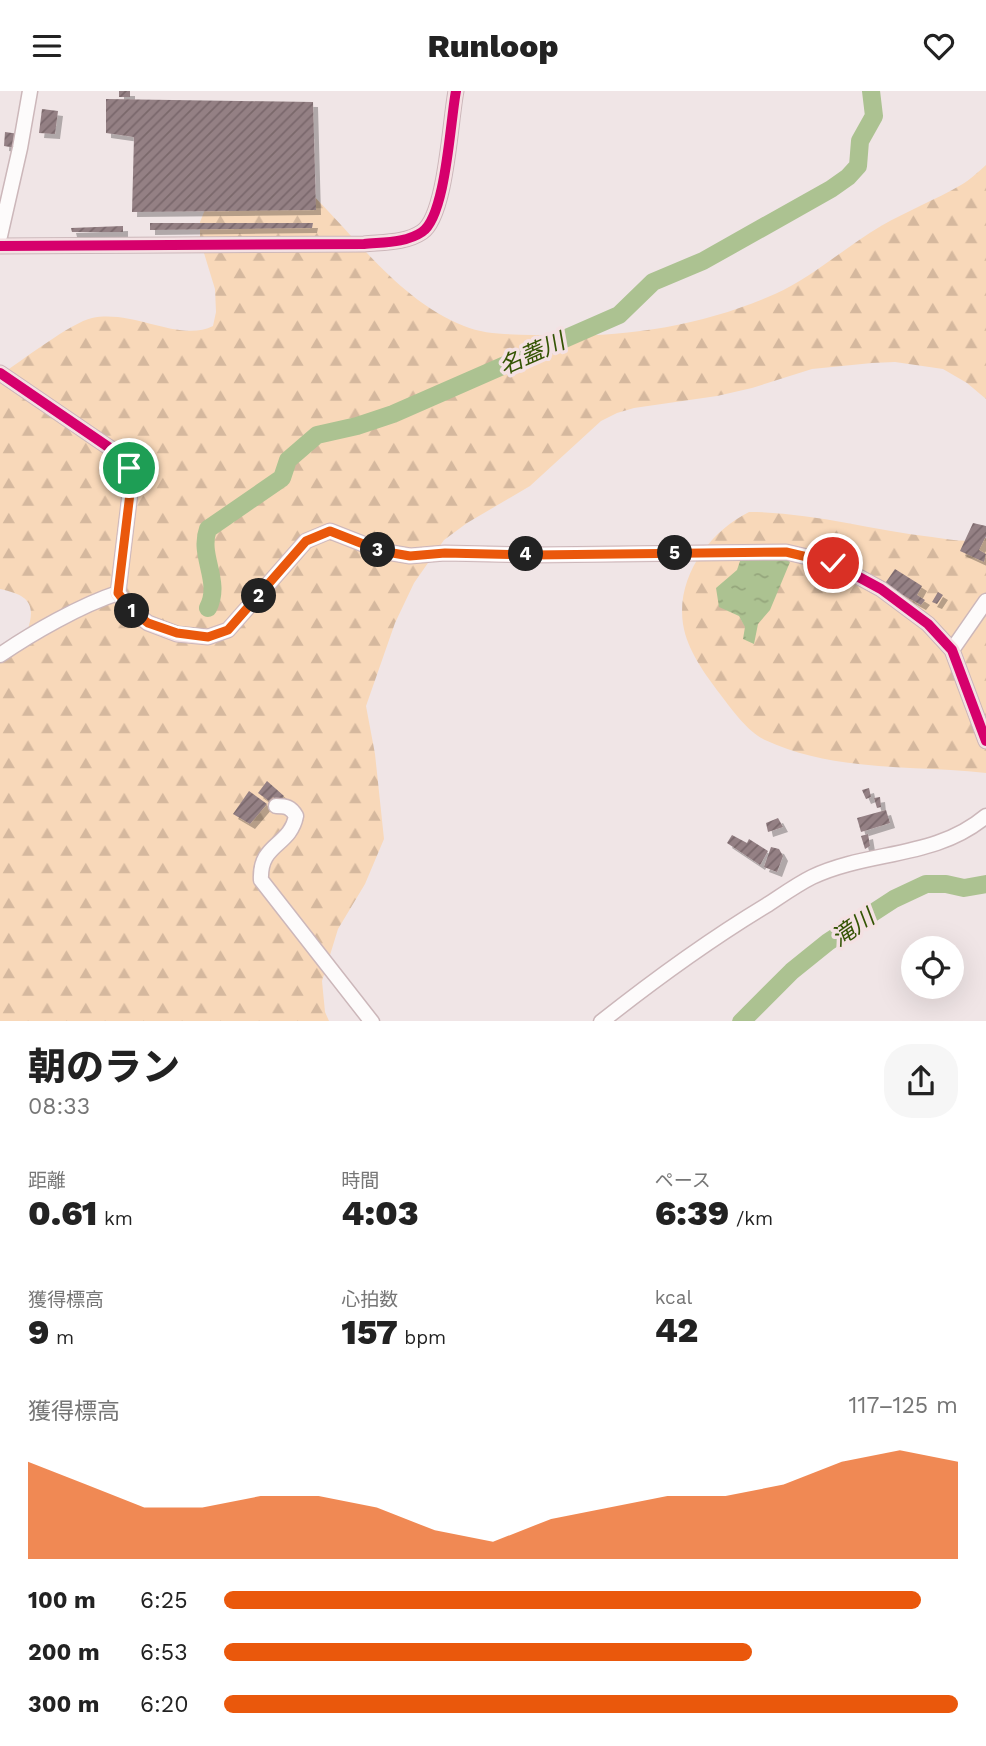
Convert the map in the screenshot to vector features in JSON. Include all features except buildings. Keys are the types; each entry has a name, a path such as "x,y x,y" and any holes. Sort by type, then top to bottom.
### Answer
{"street":[{"path":"0,236 30,91"},
{"path":"0,246 364,244 414,237 426,229 440,203 456,91"},
{"path":"0,373 123,457 129,468 131,485 118,593 131,610 148,623 177,633 208,637 228,630 306,541 330,531 381,551 410,556 445,553 534,555 786,552 833,563 881,589 928,624 952,650 986,741"},
{"path":"0,655 17,643 102,598 118,593"},
{"path":"952,650 986,601"},
{"path":"276,806 292,809 296,815 295,823 290,833 266,854 260,865 261,880 372,1021"},
{"path":"601,1021 719,936 812,877 853,863 941,843 969,830 986,816"}],"green space":[{"path":"986,165 986,399 967,383 943,369 895,362 812,369 717,396 634,408 601,421 530,486 467,523 444,540 414,583 395,623 366,706 375,754 384,839 365,884 338,929 322,981 325,1012 329,1021 0,1021 0,652 27,632 31,614 28,602 17,594 0,589 0,375 59,334 92,318 124,318 186,331 213,326 216,312 215,289 200,240 200,222 211,195 298,181 395,281 439,314 464,326 489,333 563,336 656,329 746,306 789,287 881,226 974,176"},
{"path":"749,512 818,518 952,540 973,541 986,538 986,773 818,758 765,740 752,732 741,720 697,661 685,634 682,607 690,573 698,558 721,531"}],"water":[{"path":"784,556 790,562 770,610 758,624 754,644 743,639 745,627 739,616 719,607 716,588 737,570 741,558"}],"waterway":[{"name":"名蓋川","path":"208,608 213,588 206,549 208,529 282,478 288,460 317,435 393,414 619,315 653,282 703,261 831,189 858,166 860,141 874,116 871,91"},
{"name":"滝川","path":"742,1021 792,971 828,942 894,899 926,884 964,888 986,884"}],"cycle path":[{"path":"0,246 364,244 416,236 430,223 437,208 446,167 456,91"},
{"path":"0,373 123,457 129,468 131,485 118,593 131,610 148,623 177,634 208,637 228,630 306,541 330,531 381,551 410,556 445,553 534,555 786,552 833,563 881,589 928,624 952,650 986,741"}],"route":[{"path":"129,468 131,485 118,593 131,610 148,623 177,633 208,637 228,630 306,541 330,531 381,551 410,556 445,553 534,555 734,551 786,552 833,563"}]}
